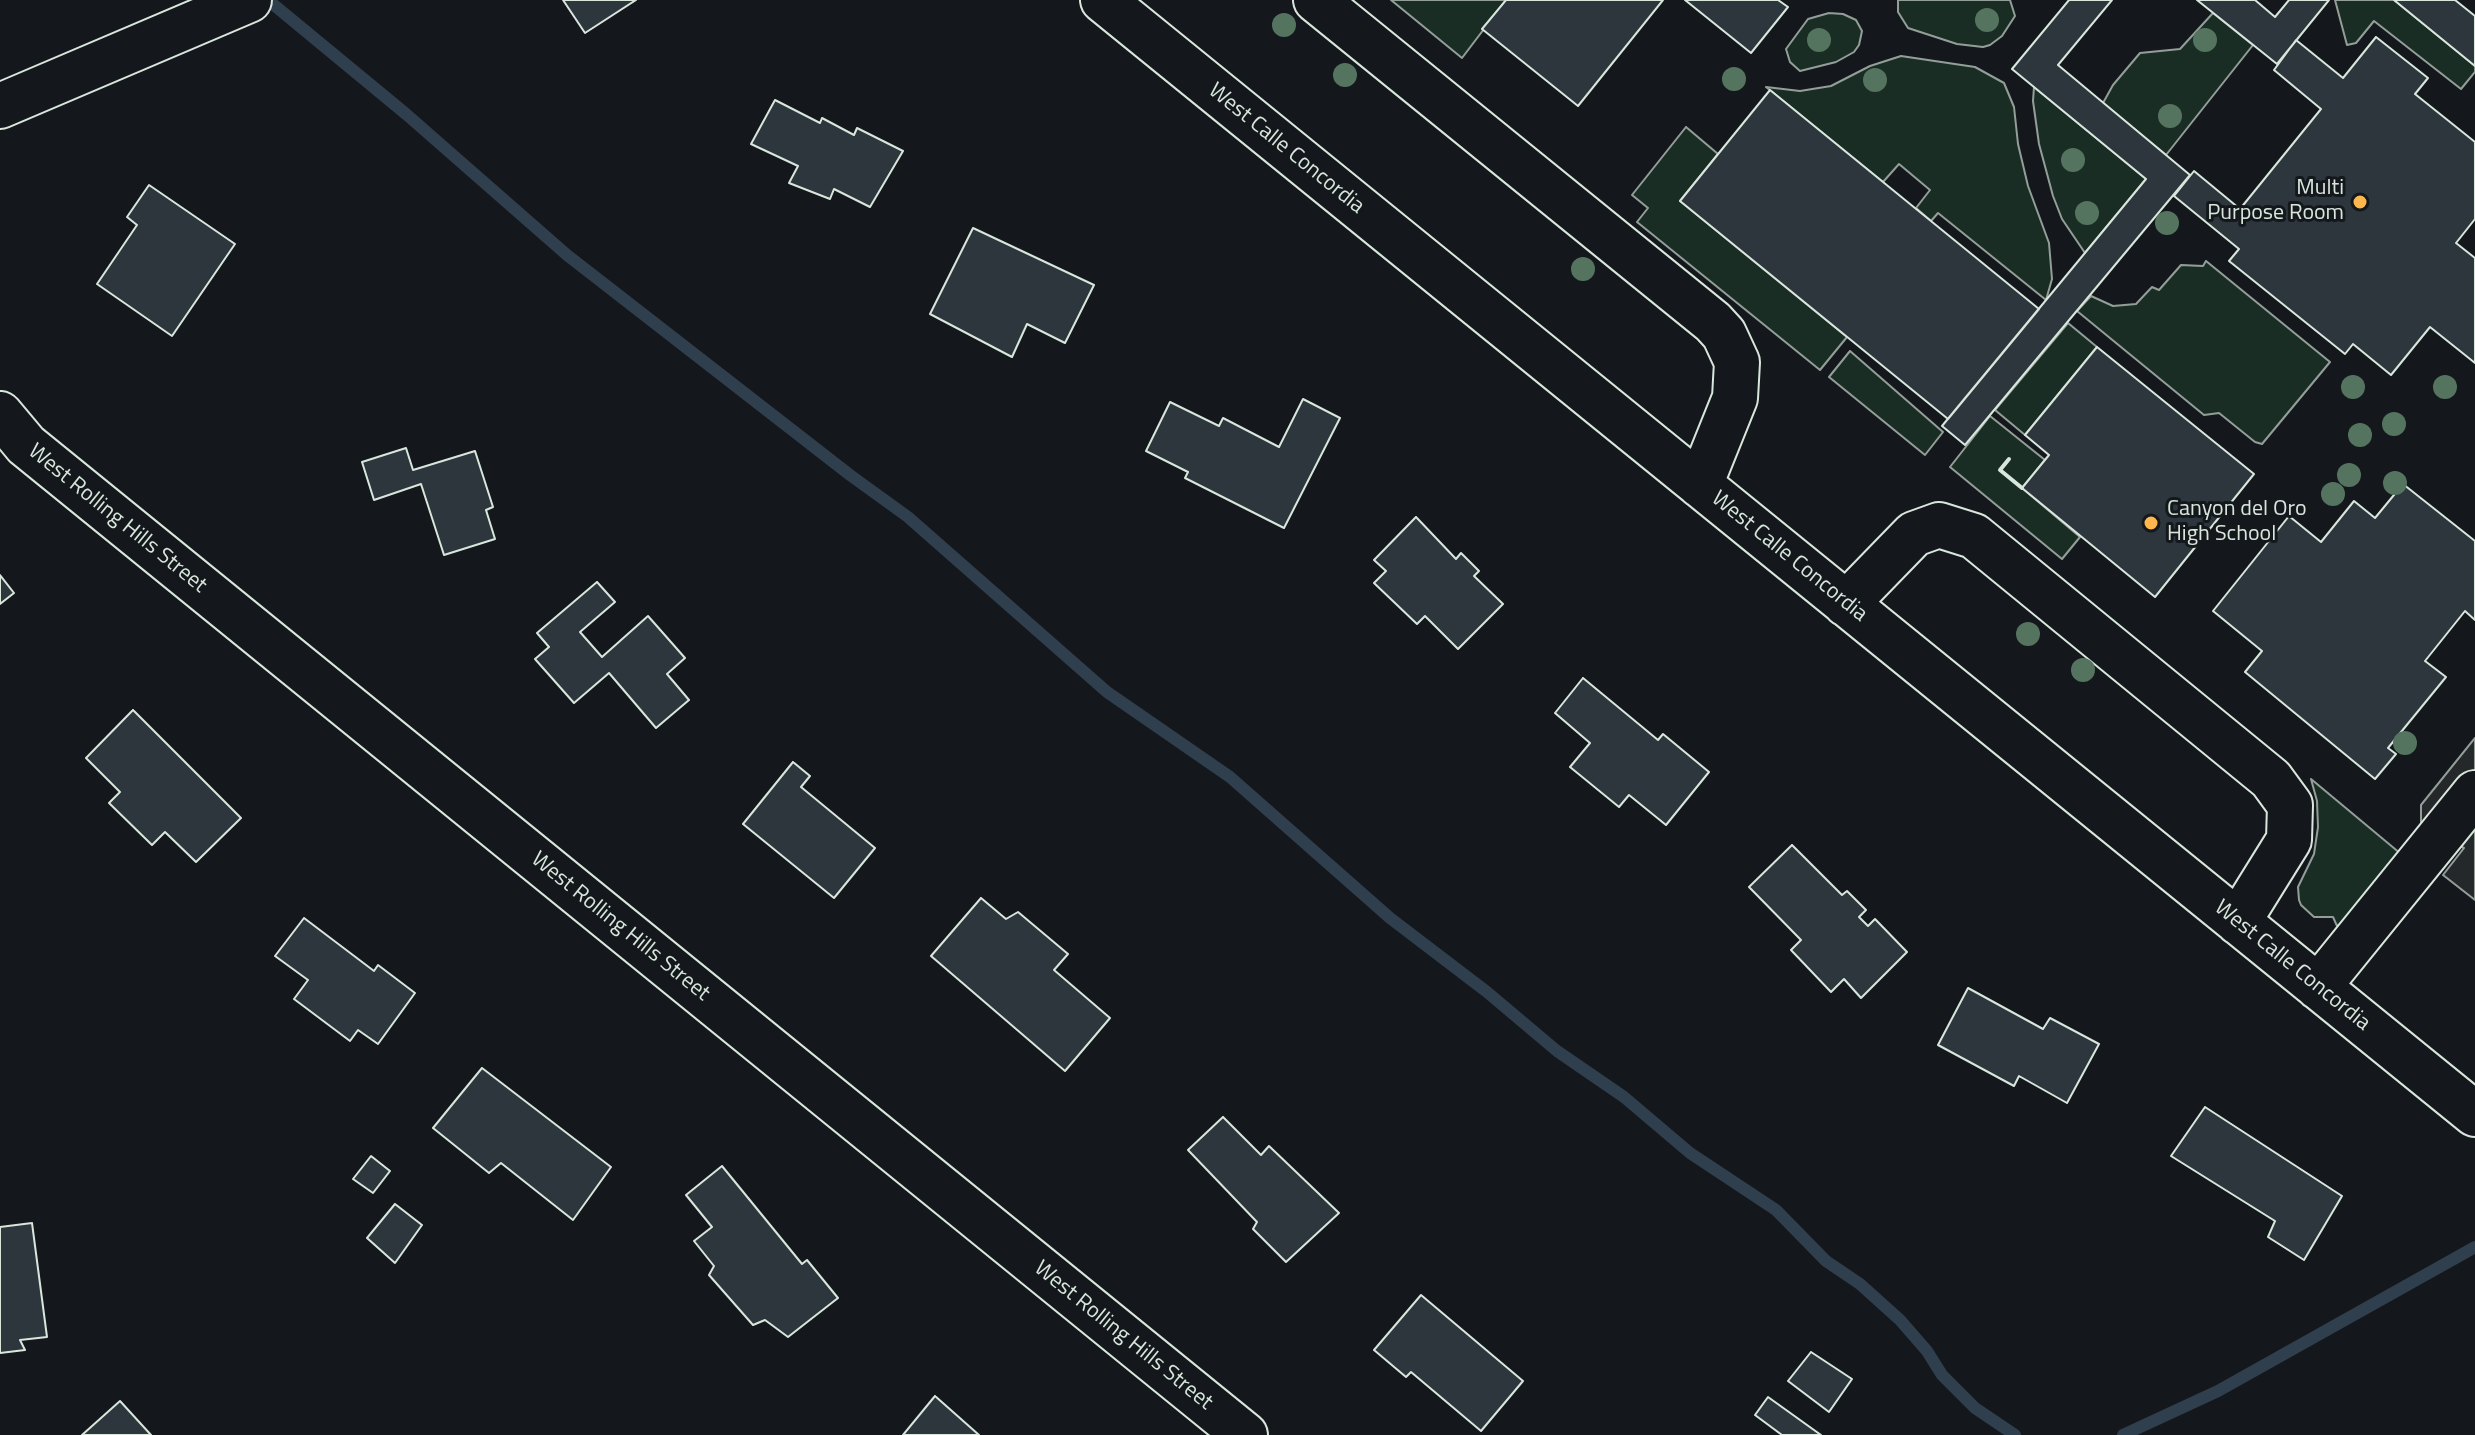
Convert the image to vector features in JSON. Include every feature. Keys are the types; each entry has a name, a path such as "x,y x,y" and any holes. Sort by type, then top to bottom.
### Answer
{"street":[{"path":"0,106 249,0"},
{"name":"West Calle Concordia","path":"1103,0 2475,1114"},
{"path":"1316,0 1724,334 1737,362 1735,398 1700,485"},
{"name":"West Rolling Hills Street","path":"0,414 26,445 1245,1435"},
{"path":"1846,604 1914,534 1939,525 1974,536 2271,779 2290,805 2289,840 2238,922"},
{"path":"2318,987 2465,806"}],"green space":[{"path":"1391,0 1506,0 1462,58"},
{"path":"1898,0 2010,0 2015,16 2002,36 1990,45 1957,44 1908,28 1898,12"},
{"path":"2335,0 2394,0 2475,66 2475,72 2461,89 2374,21 2356,43 2347,45"},
{"path":"1829,13 1843,14 1856,20 1862,31 1859,45 1854,52 1836,62 1800,71 1790,62 1786,49 1808,19"},
{"path":"2213,13 2253,45 2166,155 2103,103 2113,85 2140,53 2180,49"},
{"path":"1901,56 1975,67 2004,83 2014,107 2018,144 2028,186 2049,243 2052,279 2046,300 1938,213 1931,221 1916,208 1930,190 1899,164 1883,182 1766,87 1800,91 1831,86 1870,66"},
{"path":"2034,87 2146,179 2085,253 2062,219 2053,196 2039,144"},
{"path":"1686,127 1718,154 1680,201 1847,337 1820,370 1637,222 1648,208 1632,195"},
{"path":"2206,261 2330,362 2262,444 2255,442 2219,413 2204,415 2077,311 2091,296 2113,306 2136,304 2152,287 2159,290 2181,265 2203,266"},
{"path":"2068,323 2097,347 2025,435 1995,410"},
{"path":"1850,351 1943,432 1925,455 1829,377"},
{"path":"1990,416 2045,460 2022,488 2080,537 2062,559 1950,467"},
{"path":"2311,779 2401,854 2346,920 2337,926 2333,917 2314,917 2299,900 2298,887 2314,854 2318,827 2317,801"}],"shaded area":[{"path":"2475,738 2475,900 2443,875 2464,848 2421,827 2421,805"}],"building":[{"path":"563,0 636,0 585,33"},
{"path":"1506,0 1663,0 1578,106 1482,29"},
{"path":"1685,0 1778,0 1788,7 1751,53"},
{"path":"2069,0 2112,0 2058,65 2190,175 1965,445 1942,426 2146,179 2012,69"},
{"path":"2197,0 2255,0 2275,17 2289,0 2329,0 2277,64"},
{"path":"2394,0 2455,0 2475,16 2475,66"},
{"name":"Multi Purpose Room","path":"2376,37 2428,78 2415,94 2475,142 2475,219 2456,243 2475,258 2475,363 2430,327 2391,375 2353,344 2345,354 2229,261 2239,249 2174,196 2194,171 2240,209 2321,109 2274,70 2296,40 2343,78"},
{"path":"1770,90 2039,309 1948,419 1680,201"},
{"path":"775,100 820,123 822,118 854,135 857,128 903,151 870,207 834,189 830,199 789,183 798,166 751,144"},
{"path":"149,185 235,244 172,336 97,284 137,225 127,217"},
{"path":"973,228 1094,285 1065,343 1027,324 1012,357 930,314"},
{"path":"2097,347 2254,474 2155,597 2022,488 2049,455 2025,435"},
{"path":"1303,399 1340,418 1284,528 1185,478 1188,472 1146,451 1170,402 1219,426 1223,418 1279,447"},
{"path":"406,448 413,470 475,451 493,507 486,510 495,539 444,555 421,484 374,500 362,462"},
{"path":"2403,484 2475,541 2475,620 2465,611 2425,661 2446,677 2388,748 2396,754 2375,779 2245,672 2262,651 2213,611 2289,516 2321,542 2354,501 2375,518"},
{"path":"1416,517 1456,559 1461,553 1479,571 1474,576 1503,604 1458,649 1425,616 1417,624 1374,583 1386,571 1374,560"},
{"path":"0,575 14,593 0,604"},
{"path":"597,582 615,602 580,632 602,657 648,616 685,658 667,674 689,700 656,728 609,673 574,703 535,659 549,647 537,633"},
{"path":"1583,678 1658,740 1663,734 1709,772 1666,825 1629,795 1619,807 1570,767 1590,743 1555,713"},
{"path":"133,710 241,818 196,862 165,832 152,845 109,803 120,792 86,758"},
{"path":"793,762 810,776 801,787 875,848 834,898 743,824"},
{"path":"1792,845 1842,895 1847,891 1866,910 1859,917 1868,926 1875,919 1907,952 1861,998 1844,979 1831,992 1791,950 1801,940 1749,887"},
{"path":"981,898 1006,919 1018,912 1068,954 1054,970 1110,1018 1065,1071 931,956"},
{"path":"304,918 374,971 378,965 415,993 378,1044 358,1030 350,1041 294,999 308,980 275,956"},
{"path":"1968,988 2043,1029 2050,1018 2099,1044 2067,1103 2019,1076 2014,1086 1938,1045"},
{"path":"482,1068 611,1167 573,1220 501,1163 489,1173 433,1128"},
{"path":"2205,1107 2342,1196 2304,1260 2268,1237 2275,1221 2171,1156"},
{"path":"1223,1117 1261,1155 1269,1146 1339,1213 1286,1262 1253,1229 1257,1222 1188,1150"},
{"path":"371,1156 390,1171 373,1193 353,1179"},
{"path":"722,1166 802,1264 807,1260 838,1298 788,1337 765,1320 753,1325 709,1275 714,1266 694,1241 712,1227 686,1195"},
{"path":"395,1204 422,1225 395,1263 367,1238"},
{"path":"32,1223 47,1337 20,1340 25,1350 0,1353 0,1227"},
{"path":"1421,1295 1523,1381 1481,1431 1411,1372 1406,1377 1374,1350"},
{"path":"1811,1352 1852,1379 1829,1412 1788,1381"},
{"path":"935,1396 979,1435 903,1435"},
{"path":"1768,1397 1821,1435 1782,1435 1755,1415"},
{"path":"120,1401 151,1435 82,1435"}],"waterway":[{"path":"268,0 406,114 567,255 908,517 1107,692 1230,777 1390,918 1487,992 1557,1051 1624,1097 1690,1153 1776,1210 1826,1261 1860,1284 1900,1320 1927,1351 1942,1375 1975,1408 2015,1435"},
{"path":"2123,1435 2218,1391 2475,1247"}],"wall":[{"path":"2009,459 2000,470 2022,488"}],"place":[{"name":"Multi Purpose Room","path":"2360,202"},
{"name":"Canyon del Oro High School","path":"2151,523"}]}
